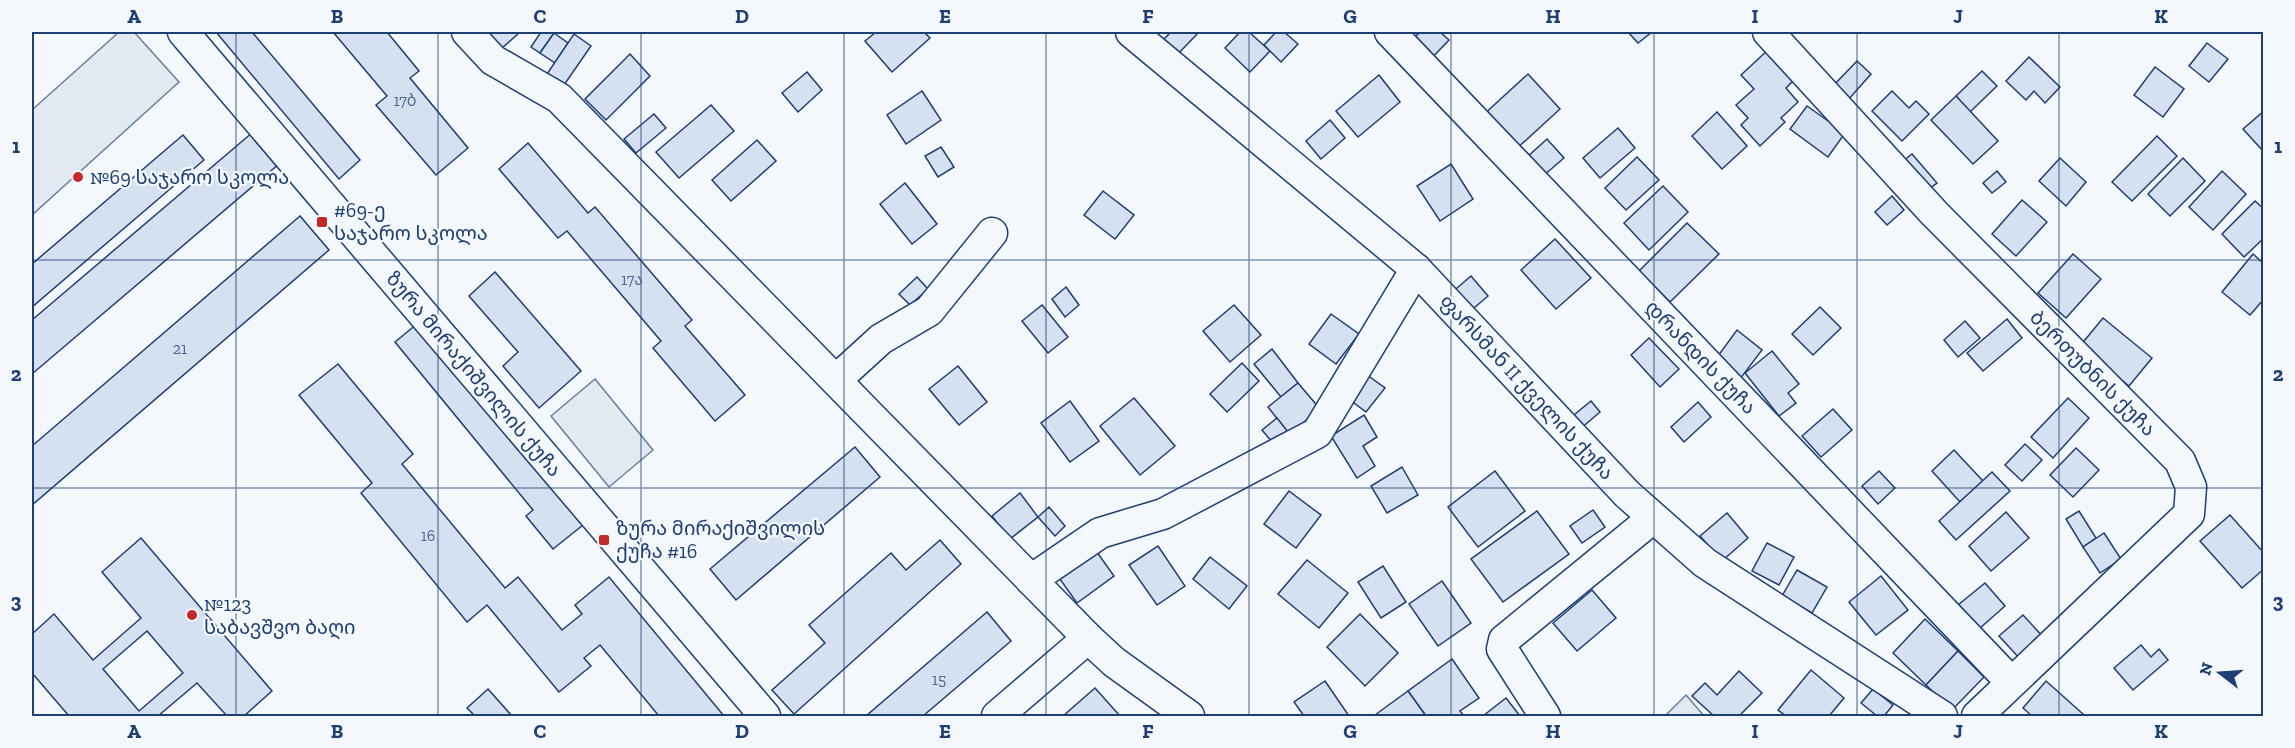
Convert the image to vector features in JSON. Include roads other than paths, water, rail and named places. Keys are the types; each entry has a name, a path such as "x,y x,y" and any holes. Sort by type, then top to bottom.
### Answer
{"street":[{"name":"ზურა მირაქიშვილის ქუჩა","path":"183,32 765,717"},
{"path":"467,32 493,60 560,98 1088,638 1114,662 1190,717"},
{"name":"ფარსმან II ქველის ქუჩა","path":"1131,32 1416,268 1627,494 1705,563 1942,717"},
{"name":"დრანდის ქუჩა","path":"1390,32 2012,682"},
{"name":"ბერთუბნის ქუჩა","path":"1768,32 1934,213 2180,461 2191,487 2188,514 1977,717"},
{"path":"836,380 881,339 929,311 992,233"},
{"path":"1031,580 1100,533 1163,514 1317,434 1416,268"},
{"path":"1545,717 1502,649 1504,640 1653,518"},
{"path":"997,717 1088,638"}],"place":[{"name":"№69 საჯარო სკოლა","path":"78,177"},
{"name":"#69-ე საჯარო სკოლა","path":"322,222"},
{"name":"ზურა მირაქიშვილის ქუჩა #16","path":"604,540"},
{"name":"№123 საბავშვო ბაღი","path":"192,615"}]}
